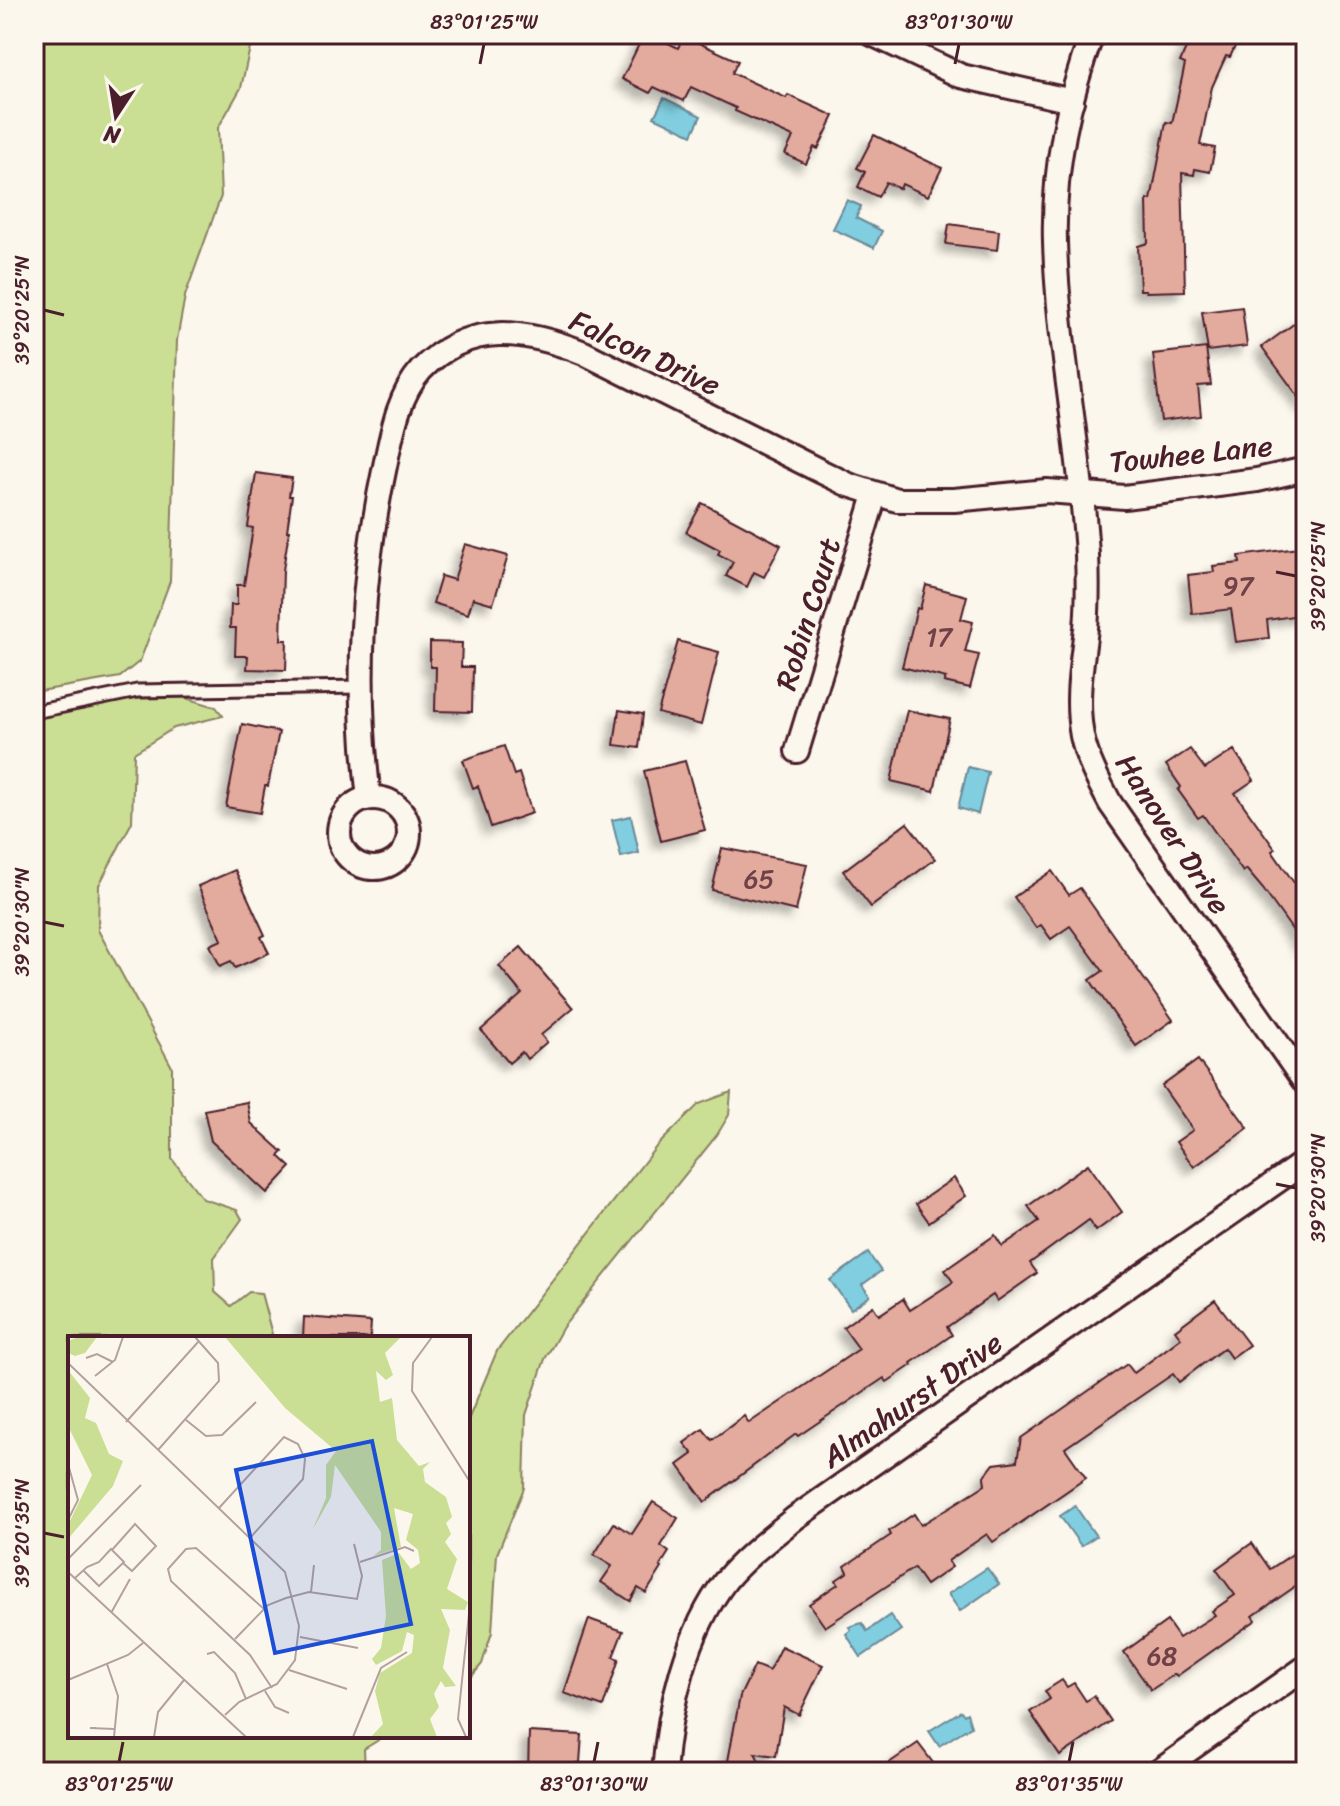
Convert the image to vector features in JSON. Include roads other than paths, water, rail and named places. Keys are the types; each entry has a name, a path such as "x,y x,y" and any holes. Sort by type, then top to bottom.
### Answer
{"street":[{"path":"872,34 961,76 1072,101"},
{"name":"Hanover Drive","path":"1092,34 1072,101 1061,156 1055,239 1058,298 1083,492 1088,594 1078,705 1082,738 1093,770 1110,803 1306,1084"},
{"name":"Falcon Drive","path":"369,798 360,687 368,552 399,409 420,372 438,355 459,343 480,335 504,333 532,335 557,342 875,495 926,501 1047,491 1083,492"},
{"name":"Towhee Lane","path":"1083,492 1124,497 1257,480 1306,469"},
{"name":"Robin Court","path":"797,751 875,495"},
{"name":"Almahurst Drive","path":"664,1772 670,1727 695,1635 711,1601 750,1555 795,1518 1306,1161"},
{"path":"1158,1772 1306,1667"}],"lane":[{"path":"34,712 137,691 360,687"}],"water":[{"path":"664,98 701,116 692,135 654,117"},
{"path":"847,200 861,206 856,218 882,231 874,248 833,229"},
{"path":"968,767 988,772 978,814 958,808"},
{"path":"631,816 639,853 621,857 612,820"},
{"path":"868,1253 881,1271 862,1285 870,1296 851,1309 830,1280"},
{"path":"1075,1506 1096,1536 1081,1546 1060,1516"},
{"path":"987,1568 999,1584 960,1611 948,1594"},
{"path":"890,1615 901,1630 861,1657 846,1634 851,1630 849,1627 862,1623 867,1631"},
{"path":"961,1711 964,1715 967,1713 971,1726 939,1746 929,1731"}]}
